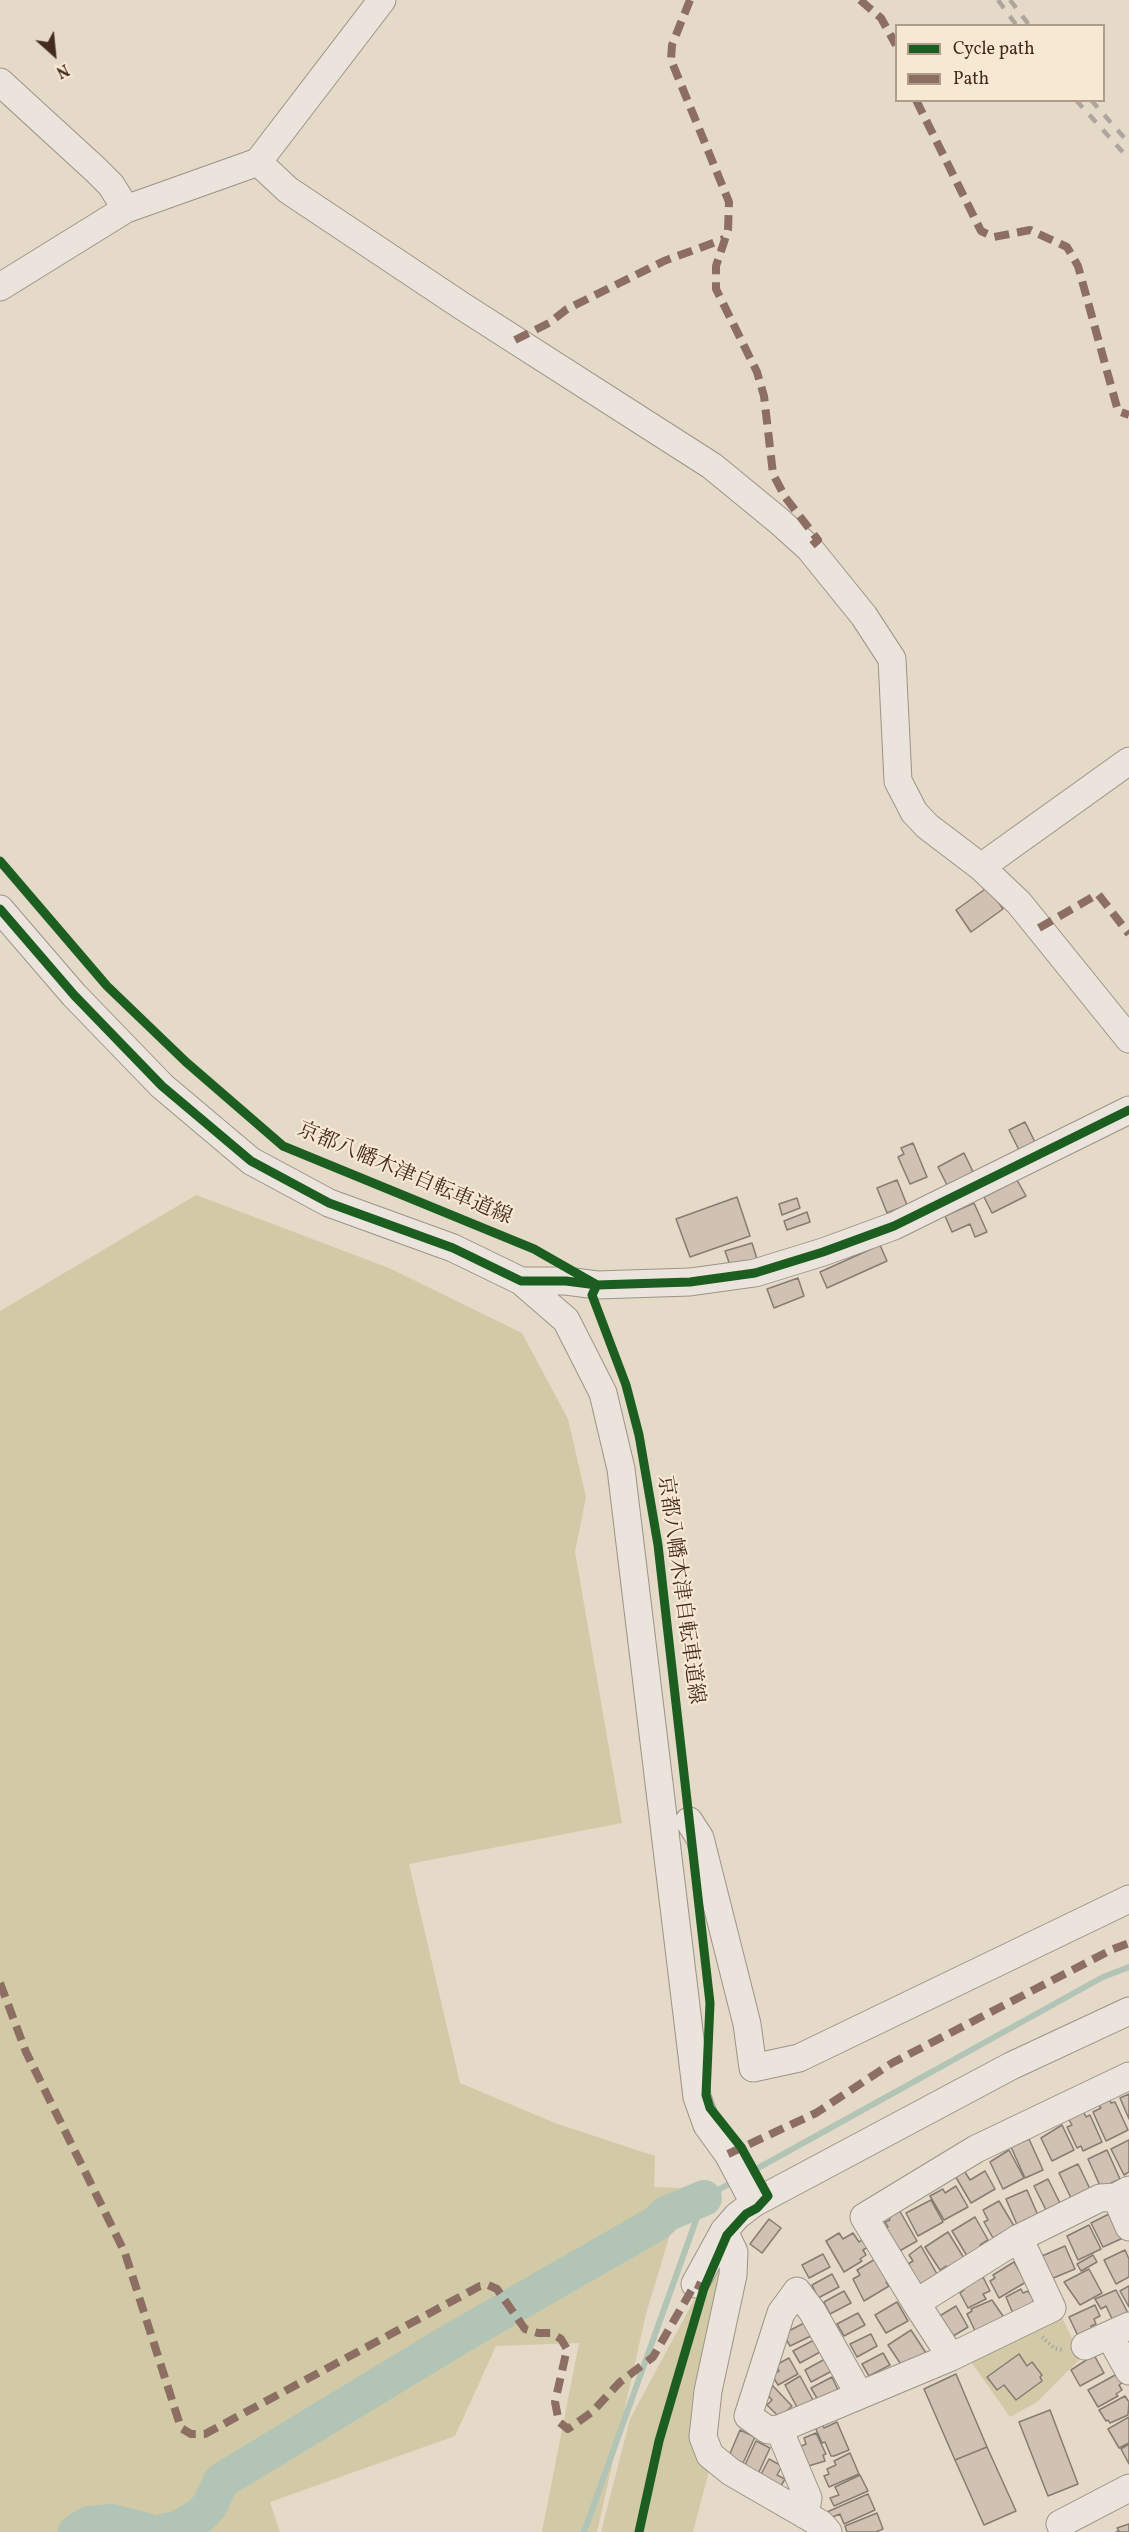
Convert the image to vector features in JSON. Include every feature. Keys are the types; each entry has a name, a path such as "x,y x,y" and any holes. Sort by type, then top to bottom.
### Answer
{"street":[{"path":"0,287 126,209 258,162 382,0"},
{"path":"0,81 111,185 126,209"},
{"path":"258,162 297,197 712,466 809,548 859,608 892,659 898,781 906,799 927,826 981,867 1019,903 1129,1039"},
{"path":"981,867 1129,761"},
{"path":"0,909 74,995 162,1086 251,1161 329,1203 453,1248 521,1281 566,1320 580,1344 603,1393 621,1469 697,2097 707,2125 733,2163 753,2200"},
{"path":"521,1281 566,1281 597,1285 690,1282 755,1273 823,1252 894,1226 1129,1110"},
{"path":"689,1821 700,1838 747,2024 753,2068 799,2058 1129,1899"},
{"path":"695,2284 724,2231 753,2200 1011,2066 1129,2011"},
{"path":"951,2357 864,2217 976,2150 1129,2076"},
{"path":"916,2303 1019,2238 1100,2198 1122,2194 1129,2227"},
{"path":"724,2231 734,2252 733,2275 708,2391 704,2437 710,2455 731,2472 821,2524 828,2532"},
{"path":"859,2394 812,2311 797,2291 781,2313 748,2416 768,2430 779,2429 894,2379 905,2378 1052,2308 1019,2238"},
{"path":"1085,2346 1119,2330 1129,2371"},
{"path":"779,2429 808,2498 805,2515"},
{"path":"1060,2524 1129,2488"}],"path":[{"path":"1031,2318 1042,2338 1054,2348 1071,2351 1085,2346"}],"shaded area":[{"path":"196,1195 389,1268 522,1333 568,1419 586,1497 575,1552 622,1823 409,1864 460,2083 555,2123 655,2156 654,2187 684,2188 646,2314 597,2532 542,2532 579,2343 496,2346 455,2436 270,2502 280,2532 0,2532 0,1311"},
{"path":"722,2269 709,2471 693,2532 601,2532 630,2419 694,2300"},
{"path":"1060,2313 1081,2358 1037,2402 1010,2417 967,2356"}],"building":[{"path":"988,887 1003,909 971,932 956,910"},
{"path":"1025,1122 1035,1142 1019,1150 1009,1130"},
{"path":"913,1143 927,1177 910,1184 898,1157 904,1154 901,1148"},
{"path":"964,1153 975,1176 949,1189 938,1167"},
{"path":"897,1180 907,1205 887,1213 877,1188"},
{"path":"1017,1180 1026,1196 992,1213 984,1197"},
{"path":"737,1197 750,1236 690,1257 676,1219"},
{"path":"797,1198 800,1208 782,1215 779,1204"},
{"path":"974,1203 987,1232 975,1237 970,1224 952,1232 945,1216"},
{"path":"807,1212 810,1222 787,1230 784,1221"},
{"path":"752,1243 757,1259 731,1268 725,1251"},
{"path":"880,1245 887,1261 827,1288 820,1272"},
{"path":"798,1278 804,1296 774,1308 767,1289"},
{"path":"1129,2094 1129,2119 1120,2098"},
{"path":"1110,2100 1111,2103 1115,2102 1128,2130 1106,2141 1093,2112 1101,2108 1099,2105"},
{"path":"1083,2111 1086,2117 1090,2115 1102,2142 1083,2151 1081,2146 1077,2148 1067,2127 1072,2125 1068,2118"},
{"path":"1062,2125 1074,2150 1052,2161 1041,2138"},
{"path":"1029,2139 1043,2170 1025,2178 1011,2147"},
{"path":"1129,2140 1129,2172 1124,2175 1111,2149"},
{"path":"1009,2150 1024,2178 1003,2189 990,2162"},
{"path":"1107,2150 1120,2179 1101,2188 1088,2159"},
{"path":"1078,2164 1091,2191 1072,2200 1059,2173"},
{"path":"963,2169 970,2180 985,2171 995,2189 971,2203 954,2174"},
{"path":"1048,2179 1062,2207 1048,2214 1034,2186"},
{"path":"956,2186 968,2207 944,2220 930,2196 943,2189 945,2193"},
{"path":"1027,2190 1040,2220 1018,2227 1006,2199"},
{"path":"931,2200 943,2222 918,2236 906,2213"},
{"path":"999,2201 1014,2226 993,2238 984,2222 988,2220 983,2210"},
{"path":"898,2208 917,2241 896,2253 883,2230 888,2227 885,2222 890,2220 887,2215"},
{"path":"1111,2213 1123,2238 1103,2247 1091,2223"},
{"path":"975,2217 988,2240 980,2245 982,2247 967,2256 952,2231"},
{"path":"769,2219 781,2228 762,2253 750,2244"},
{"path":"1089,2225 1101,2249 1078,2260 1067,2236"},
{"path":"948,2232 964,2258 940,2270 925,2247"},
{"path":"839,2233 843,2239 853,2233 859,2242 863,2239 868,2247 863,2250 866,2255 860,2259 862,2261 844,2272 826,2241"},
{"path":"921,2246 937,2274 916,2287 903,2267 913,2261 909,2255"},
{"path":"1065,2246 1075,2269 1051,2279 1042,2256"},
{"path":"1125,2250 1129,2259 1129,2277 1116,2284 1104,2260"},
{"path":"823,2254 830,2267 809,2278 802,2265"},
{"path":"1093,2255 1097,2262 1081,2271 1077,2264"},
{"path":"877,2258 890,2279 886,2282 889,2286 864,2301 853,2279 860,2275 857,2270"},
{"path":"1014,2262 1026,2282 999,2298 990,2281 995,2278 993,2275"},
{"path":"1089,2269 1102,2293 1080,2305 1064,2282"},
{"path":"832,2274 839,2287 818,2298 812,2285"},
{"path":"983,2277 990,2291 983,2294 986,2299 968,2308 960,2293 964,2290 962,2287"},
{"path":"1129,2286 1129,2307 1120,2291"},
{"path":"1021,2289 1023,2293 1028,2291 1032,2293 1038,2306 1014,2316 1006,2297"},
{"path":"1116,2290 1128,2313 1113,2321 1106,2306 1101,2309 1095,2299"},
{"path":"844,2291 851,2303 830,2314 824,2302"},
{"path":"992,2300 1005,2319 977,2335 967,2314 972,2311 971,2309"},
{"path":"897,2302 908,2321 886,2333 875,2315"},
{"path":"1095,2305 1100,2316 1094,2319 1096,2324 1091,2326 1093,2332 1079,2338 1069,2317"},
{"path":"956,2306 968,2327 950,2338 938,2317"},
{"path":"858,2313 865,2325 844,2336 837,2324"},
{"path":"804,2323 811,2336 790,2346 783,2334"},
{"path":"911,2330 926,2353 904,2369 888,2345"},
{"path":"871,2334 877,2346 857,2357 850,2344"},
{"path":"814,2340 820,2352 800,2363 793,2351"},
{"path":"883,2353 890,2365 869,2376 862,2364"},
{"path":"1019,2354 1027,2366 1032,2362 1042,2375 1040,2377 1042,2381 1016,2400 1004,2385 997,2390 987,2377"},
{"path":"1094,2355 1104,2373 1080,2386 1071,2370"},
{"path":"789,2358 798,2374 778,2385 772,2375 779,2371 776,2365"},
{"path":"825,2359 832,2371 811,2382 805,2370"},
{"path":"956,2374 987,2447 955,2460 924,2389"},
{"path":"1117,2374 1122,2383 1119,2385 1122,2390 1116,2394 1118,2396 1098,2407 1088,2390"},
{"path":"800,2376 813,2400 798,2409 785,2385"},
{"path":"832,2377 838,2390 818,2400 811,2388"},
{"path":"773,2386 792,2406 780,2418 767,2405 772,2400 766,2393"},
{"path":"1125,2396 1129,2402 1128,2415 1110,2423 1106,2421 1099,2410"},
{"path":"1050,2410 1078,2484 1048,2496 1019,2422"},
{"path":"1129,2417 1129,2443 1119,2448 1108,2429"},
{"path":"837,2422 849,2450 831,2456 815,2427 822,2424 824,2428"},
{"path":"740,2430 755,2437 743,2463 729,2456"},
{"path":"816,2433 826,2454 823,2455 825,2461 805,2467 799,2447 806,2444 804,2438"},
{"path":"756,2441 770,2448 758,2474 744,2467"},
{"path":"1129,2444 1129,2464 1121,2449"},
{"path":"987,2447 1016,2511 984,2525 955,2460"},
{"path":"850,2453 859,2474 829,2487 824,2476 829,2474 827,2469 836,2465 834,2461"},
{"path":"769,2459 782,2466 777,2475 785,2479 779,2489 759,2478"},
{"path":"860,2475 868,2491 834,2506 830,2498 839,2495 835,2487"},
{"path":"868,2494 875,2510 844,2524 840,2514 830,2518 827,2512"},
{"path":"877,2513 883,2529 876,2532 847,2532 845,2526"},
{"path":"1129,2524 1129,2532 1116,2532 1119,2531 1117,2528"}],"waterway":[{"path":"747,2174 1103,1977 1129,1967"},
{"path":"584,2532 704,2198 736,2180"},
{"path":"162,2532 178,2529 201,2515 210,2505 221,2481 455,2339 657,2223 666,2214 704,2198"},
{"path":"76,2532 89,2524 112,2522 150,2532"}],"railway":[{"path":"998,0 1016,24"},
{"path":"1010,0 1028,24"},
{"path":"1078,102 1129,159"},
{"path":"1093,102 1129,143"}],"marked path":[{"path":"690,0 672,45 671,60 729,202 728,230 716,266 716,289 757,372 764,396 773,474 785,497 818,540 809,548"},
{"path":"860,0 881,18 895,43"},
{"path":"917,102 981,231 994,237 1030,230 1067,247 1078,266 1118,411 1129,415"},
{"path":"515,340 549,323 567,309 664,261 724,239"},
{"path":"1039,928 1098,894 1129,934"},
{"path":"728,2154 816,2113 892,2063 1113,1949 1129,1943"},
{"path":"0,1983 26,2052 125,2253 181,2428 191,2434 205,2434 480,2286 488,2285 497,2289 525,2329 538,2333 551,2333 561,2339 567,2349 555,2402 559,2422 568,2429 592,2412 620,2382 653,2357 695,2284 704,2288"}],"cycle path":[{"name":"京都八幡木津自転車道線","path":"0,861 107,986 186,1062 283,1146 534,1249 597,1285 592,1295 626,1385 639,1435 658,1545 710,2003 706,2095 710,2108 741,2147 768,2196 757,2208 746,2214 727,2235 704,2288 659,2441 639,2532"},
{"path":"0,909 74,995 162,1086 251,1161 329,1203 453,1248 521,1281 566,1281 597,1285 690,1282 755,1273 823,1252 894,1226 1129,1110"}]}
